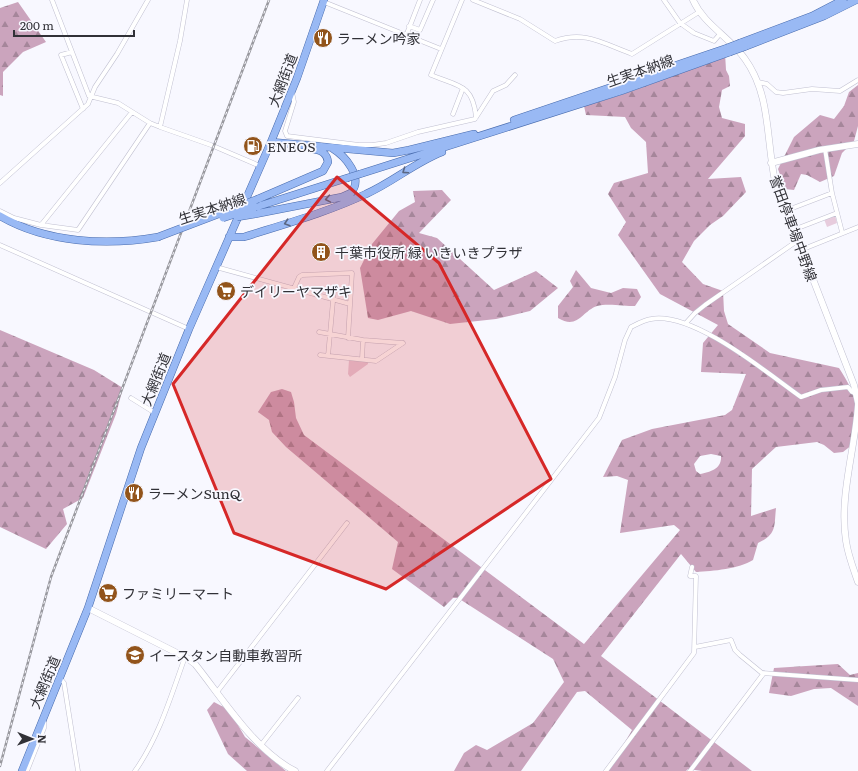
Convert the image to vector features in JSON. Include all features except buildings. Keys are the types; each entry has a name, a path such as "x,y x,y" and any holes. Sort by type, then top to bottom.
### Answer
{"main road":[{"name":"誉田停車場中野線","path":"693,0 699,12 720,34 741,52 758,82 766,107 771,163 785,211 857,394 858,405 849,468 845,529 848,550 858,582"},
{"name":"生実本納線","path":"742,45 812,16 843,0"},
{"name":"生実本納線","path":"0,216 25,227 64,238 89,242 118,242 158,237 255,210 428,152 824,16 856,0"},
{"name":"大網街道","path":"22,771 88,608 136,463 189,329 292,91 324,1"},
{"path":"271,142 393,152 478,135"},
{"path":"229,237 244,237 360,197 389,182 422,161 478,135"},
{"path":"158,237 319,174 326,168 328,162 324,154 317,150 279,146 271,142"},
{"path":"771,163 825,149 858,144"},
{"path":"255,210 342,197 351,193 355,183 350,166 346,158 330,147"},
{"path":"88,608 185,657 194,664 261,745 276,760 295,771"}],"street":[{"path":"52,0 88,96 118,103 150,123 211,145 260,166"},
{"path":"0,183 83,109 92,98 95,87 117,54 148,0"},
{"path":"160,127 180,42 187,0"},
{"path":"406,36 420,0"},
{"path":"409,26 420,30 432,0"},
{"path":"462,0 431,75 463,88 472,97 476,117"},
{"path":"473,0 520,19 555,41 572,36 585,36 632,54 652,43 680,23 699,12"},
{"path":"664,0 680,23 694,33 714,41 720,34"},
{"path":"324,1 406,36 441,49"},
{"path":"72,52 61,55 83,109"},
{"path":"292,91 294,102 285,131 287,136 372,145 386,143 418,132 475,119 493,91 508,86 514,75"},
{"path":"758,82 767,84 776,92 783,93 812,89 840,91 858,80"},
{"path":"453,114 463,88"},
{"path":"40,226 132,112"},
{"path":"0,211 14,218 40,226 78,230 150,123"},
{"path":"825,149 832,193 842,232"},
{"path":"785,211 832,193"},
{"path":"793,230 837,213"},
{"path":"801,250 842,232 858,228"},
{"path":"686,323 705,305 797,241"},
{"path":"0,245 189,329"},
{"path":"216,267 350,304"},
{"path":"294,288 298,277 302,274 352,273 348,338"},
{"path":"328,356 334,290"},
{"path":"327,771 599,418 615,377 625,340 631,327 652,319 686,323 700,329 748,359 801,397 821,390 848,386 852,392 857,394"},
{"path":"319,332 363,340 403,343 376,361 320,355"},
{"path":"362,359 363,340"},
{"path":"131,398 156,413"},
{"path":"217,692 346,523"},
{"path":"606,771 694,653 696,576 690,576 692,567"},
{"path":"695,647 731,640 735,650 764,673 858,680"},
{"path":"135,771 146,755 158,729 185,657"},
{"path":"690,771 764,673"},
{"path":"60,678 64,683 78,771"},
{"path":"261,745 298,698"},
{"path":"27,771 44,728 43,717"}],"highlighted area":[{"path":"337,177 439,263 551,479 386,589 234,533 173,384"}],"green space":[{"path":"18,2 46,42 23,52 3,72 3,96 0,95 0,8"},
{"path":"725,53 726,70 729,76 730,86 722,90 719,107 722,118 745,124 745,136 708,179 741,177 746,192 723,216 710,225 694,241 682,262 703,284 723,291 724,311 728,324 770,353 839,368 850,386 855,403 857,441 843,452 834,453 824,445 817,442 776,447 752,469 751,516 776,508 772,533 758,543 753,560 741,566 696,572 681,554 601,656 752,771 702,771 688,769 686,771 608,771 632,730 585,691 577,692 521,771 454,771 464,753 476,745 487,750 533,723 564,682 553,659 458,598 453,598 444,607 392,569 398,542 286,447 272,432 269,420 258,412 271,392 282,389 291,392 296,418 304,435 584,644 680,530 674,525 620,533 628,480 617,476 603,477 622,440 652,429 725,415 732,410 746,374 701,372 703,343 718,325 660,294 618,235 626,222 608,194 614,183 648,173 646,142 631,128 625,117 586,115 584,106 673,76","holes":["711,454 721,456 720,464 715,469 700,474 696,471 694,464 700,456"]},
{"path":"858,85 858,126 854,141 842,153 834,176 820,182 807,175 801,174 794,190 785,189 778,169 794,137 820,115 834,119 844,106 849,92"},
{"path":"442,190 451,200 419,233 437,238 494,290 536,271 558,288 530,311 496,319 450,324 411,311 378,320 368,318 360,268 372,244 399,211 415,202 413,191"},
{"path":"576,270 591,288 611,293 623,288 637,289 641,297 635,306 601,305 592,308 575,321 565,321 558,318 558,306 573,287 570,281"},
{"path":"0,330 94,370 123,388 116,414 83,498 63,509 67,524 46,549 0,527"},
{"path":"838,664 850,675 858,673 858,706 831,688 814,689 791,696 769,693 774,668"},
{"path":"214,702 229,710 245,737 286,771 247,771 228,754 207,710"}],"shaded area":[{"path":"835,215 837,223 827,227 824,219"},
{"path":"349,360 368,361 368,364 350,377 348,374"}],"railway":[{"path":"0,766 51,577 269,0"}],"place":[{"name":"ラーメン吟家","path":"323,38"},
{"name":"ENEOS","path":"253,146"},
{"name":"千葉市役所 緑 いきいきプラザ","path":"321,252"},
{"name":"デイリーヤマザキ","path":"226,291"},
{"name":"ラーメンSunQ","path":"134,493"},
{"name":"ファミリーマート","path":"108,593"},
{"name":"イースタン自動車教習所","path":"135,655"}]}
